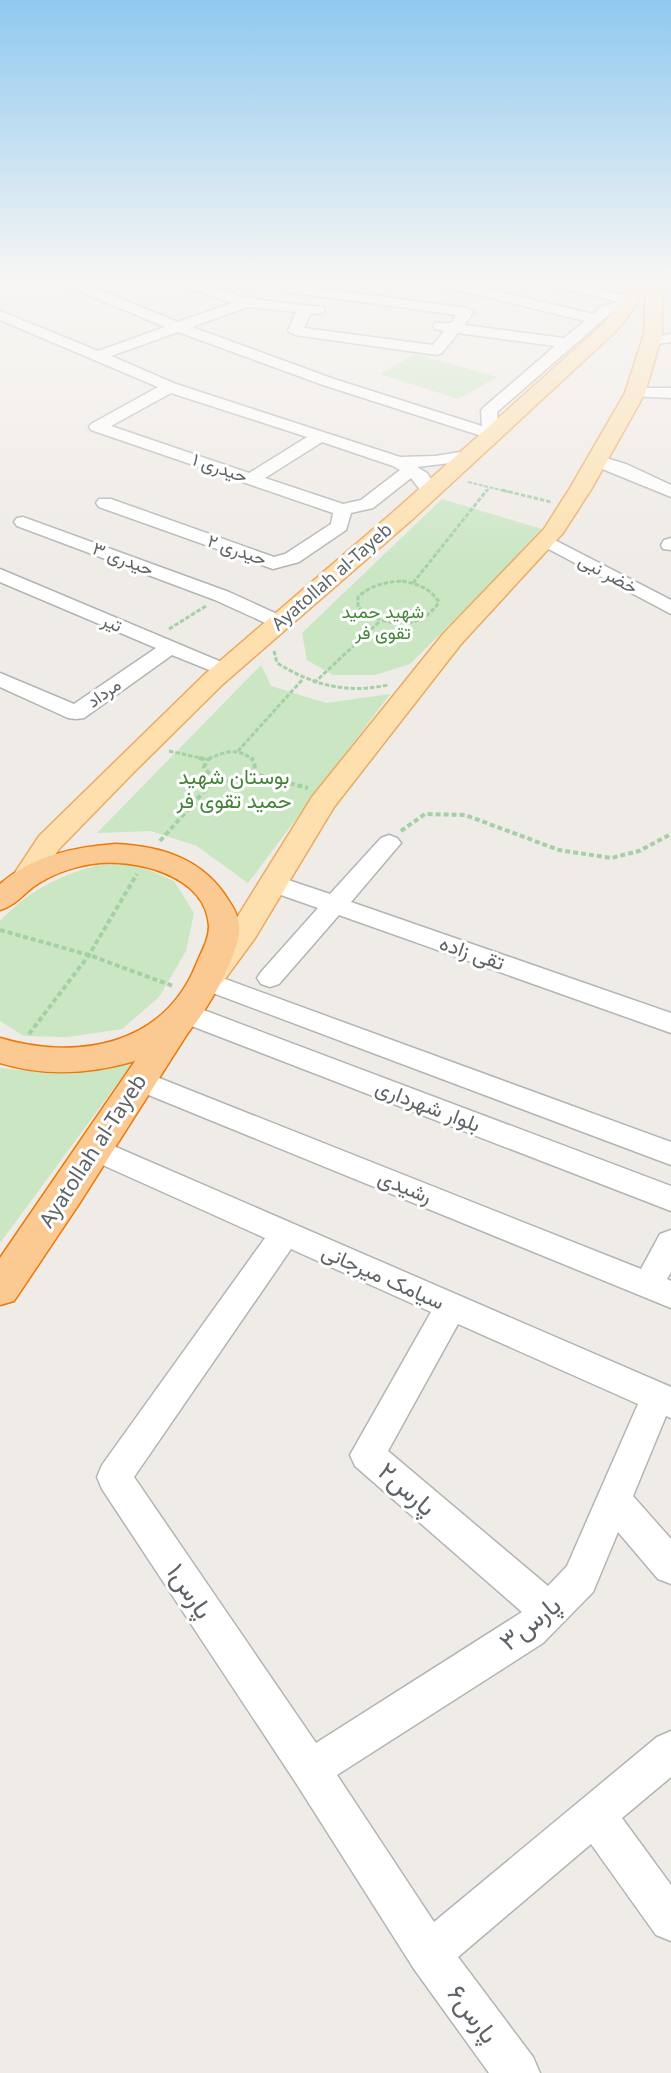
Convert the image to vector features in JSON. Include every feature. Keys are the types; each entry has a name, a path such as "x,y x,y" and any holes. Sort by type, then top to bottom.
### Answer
{"highway":[{"path":"0,900 27,877 76,858 102,853 147,856 172,864 191,875 209,892 220,913 224,929 196,996 150,1041 125,1052 69,1060 40,1060 7,1053"},
{"name":"Ayatollah al-Tayeb","path":"0,1289 196,996"}],"main road":[{"name":"Ayatollah al-Tayeb","path":"27,877 49,843 145,745 224,670 438,483 548,377"},
{"name":"Ayatollah al-Tayeb","path":"196,996 244,931 330,793 452,639 545,540 569,507 635,393 638,377"}],"street":[{"path":"146,377 170,387 405,466 422,477 438,483"},
{"path":"309,377 491,434 489,411 527,377"},
{"name":"حیدری ۱","path":"170,387 97,427 342,510"},
{"path":"635,393 671,393"},
{"path":"251,479 321,436"},
{"path":"600,454 620,468 666,481"},
{"path":"342,510 367,504 405,466 467,456"},
{"name":"حیدری ۲","path":"105,503 273,563 292,558 340,526 342,510"},
{"name":"حیدری ۳","path":"23,522 222,596 275,626"},
{"name":"خضر نبی","path":"545,540 671,608"},
{"name":"تیر","path":"0,575 224,670"},
{"name":"مرداد","path":"0,679 76,713 162,644"},
{"path":"270,978 389,843"},
{"name":"تقی زاده","path":"273,883 671,1023"},
{"name":"بلوار شهرداری","path":"196,996 671,1154"},
{"name":"بلوار شهرداری","path":"196,996 671,1199"},
{"name":"رشیدی","path":"139,1080 659,1290"},
{"name":"سیامک میرجانی","path":"95,1149 664,1401"},
{"name":"پارس۱","path":"285,1233 114,1477 310,1769 429,1954"},
{"path":"659,1290 671,1243"},
{"name":"پارس۲","path":"451,1307 368,1455 549,1611"},
{"name":"پارس۳","path":"310,1769 530,1630 580,1579 664,1401"},
{"path":"615,1502 671,1566"},
{"path":"429,1954 671,1752"},
{"path":"595,1815 671,1920"},
{"name":"پارس۶","path":"429,1954 517,2073"}],"path":[{"path":"438,483 490,488 569,507"},
{"path":"413,583 490,488"},
{"path":"382,582 413,583 433,592 439,602 435,612 423,620 404,624 380,621 368,617 358,607 358,597 367,588 382,582"},
{"path":"162,644 222,596"},
{"path":"314,683 380,621"},
{"path":"275,626 277,663 302,680 334,689 374,689 424,675"},
{"path":"238,751 302,680"},
{"path":"145,745 207,760 226,751 238,751 248,755 254,761 255,769 239,780 227,782 207,774 204,767 207,760"},
{"path":"251,773 330,793"},
{"path":"7,1053 89,955 147,856 215,779"},
{"path":"389,843 406,825 425,814 465,815 558,850 612,858 639,851 671,834"},
{"path":"0,930 89,955 196,996"}],"green space":[{"path":"389,377 497,377 458,399"},
{"name":"شهید حمید تقوی فر","path":"442,499 545,530 410,664 375,675 333,675 307,660 302,633"},
{"name":"بوستان شهید حمید تقوی فر","path":"261,665 271,686 326,703 390,694 248,883 197,846 151,831 97,833"},
{"path":"97,865 138,865 174,881 194,913 186,951 159,997 122,1029 67,1037 24,1036 0,1021 0,921 22,901 44,886"},
{"path":"134,1061 0,1243 0,1068 56,1073"}]}
